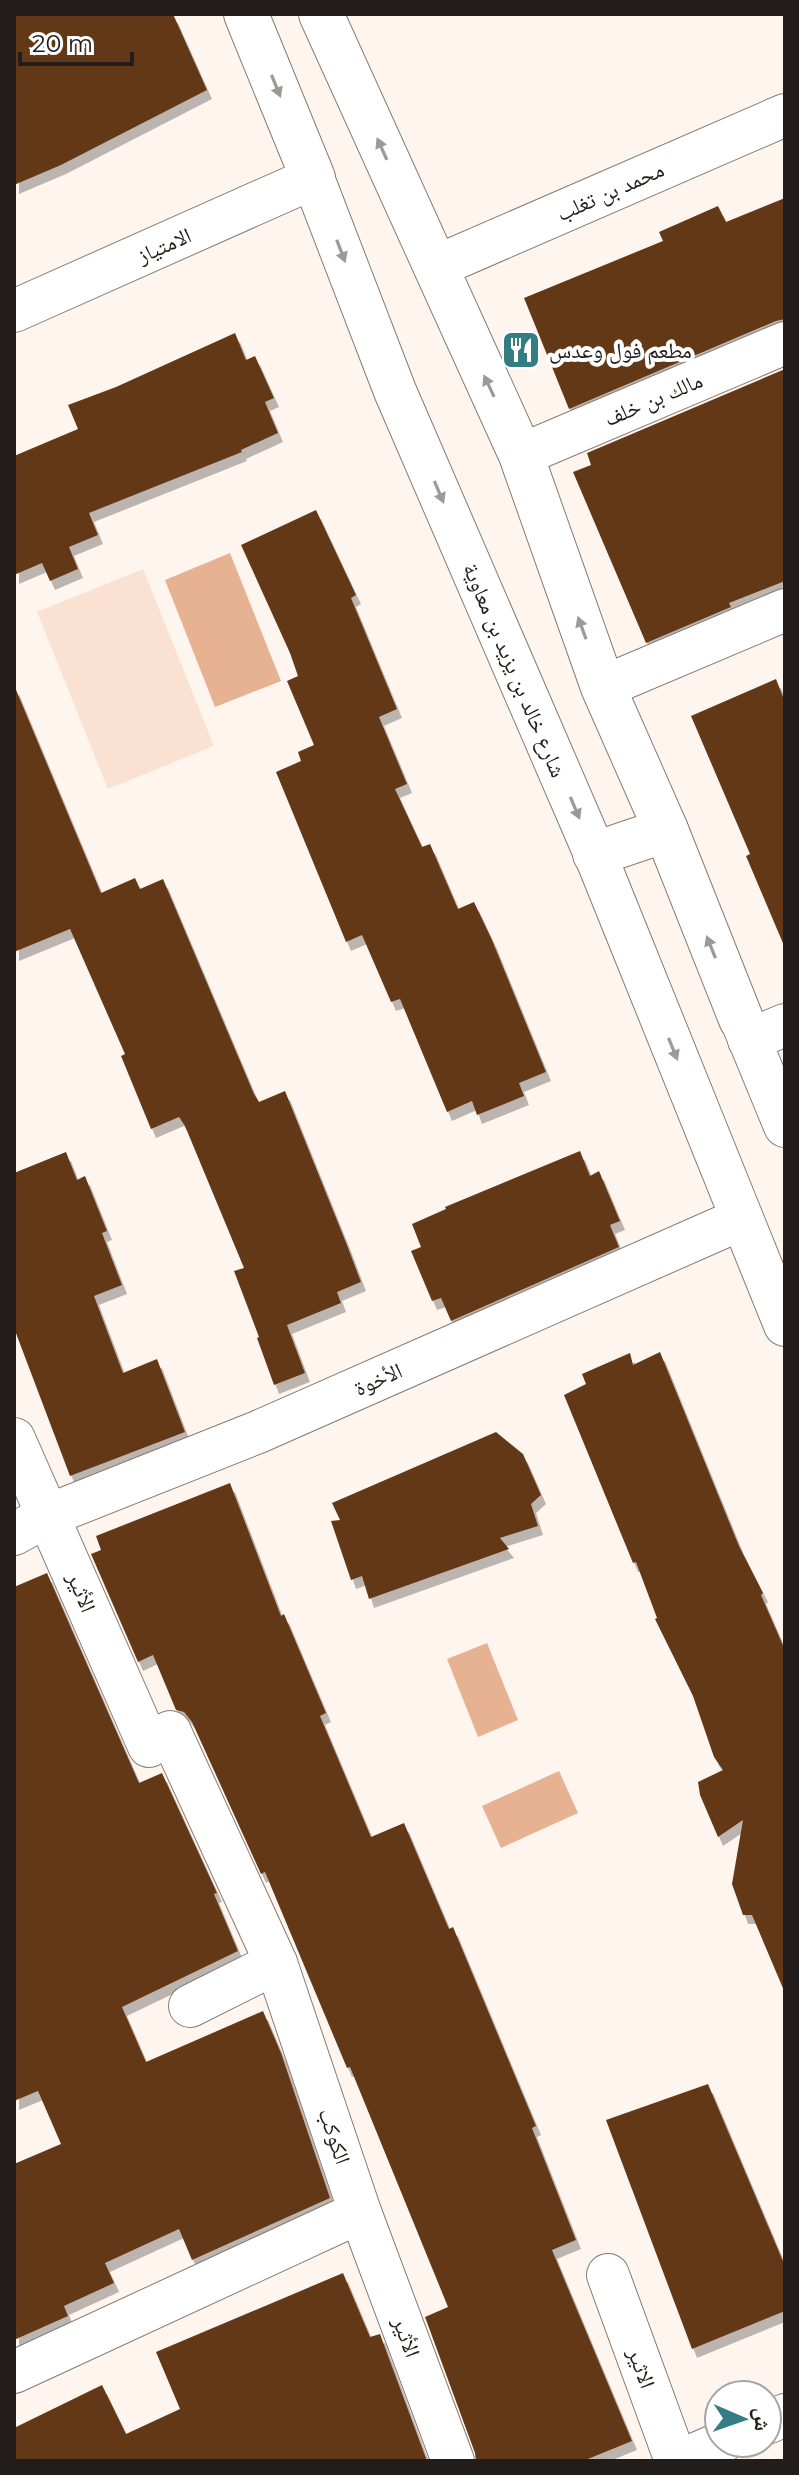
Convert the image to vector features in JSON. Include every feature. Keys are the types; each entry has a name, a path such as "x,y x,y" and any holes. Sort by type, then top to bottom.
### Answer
{"main road":[{"name":"شارع خالد بن يزيد بن معاوية","path":"246,14 313,178"},
{"path":"321,14 521,455 603,687 758,1028"},
{"path":"595,854 666,830"}],"street":[{"name":"محمد بن تغلب","path":"435,267 785,115"},
{"name":"الامتياز","path":"14,311 313,178"},
{"name":"شارع خالد بن يزيد بن معاوية","path":"313,178 395,391 595,854 785,1325"},
{"name":"مالك بن خلف","path":"521,455 785,343"},
{"path":"603,687 785,610"},
{"path":"758,1028 785,1126"},
{"name":"الأخوة","path":"32,1524 258,1432 741,1219"},
{"name":"الأثير","path":"14,1439 32,1524 149,1746"},
{"name":"الكوكب","path":"149,1746 170,1732 276,1963 360,2212"},
{"path":"190,2006 276,1963"},
{"path":"14,2372 360,2212"},
{"name":"الأثير","path":"360,2212 453,2461"},
{"name":"الاثير","path":"608,2275 678,2461"},
{"path":"678,2461 703,2451"}],"shaded area":[{"path":"230,553 281,681 215,707 165,580"},
{"path":"143,569 214,746 108,789 37,612"},
{"path":"487,1643 518,1720 478,1737 447,1659"},
{"path":"559,1771 578,1813 501,1848 482,1806"}],"building":[{"path":"14,14 173,14 207,90 61,165 14,185"},
{"path":"785,198 785,319 569,409 524,298 663,241 659,232 718,206 726,222"},
{"path":"235,333 246,360 255,356 274,398 265,402 278,433 242,452 89,513 98,535 69,547 78,569 50,581 42,563 14,575 14,456 78,429 68,405 116,387"},
{"path":"785,369 785,581 729,603 731,607 646,643 573,472 591,465 587,453"},
{"path":"316,510 356,595 351,598 397,709 379,717 407,784 395,789 422,847 430,844 458,909 474,902 546,1072 519,1083 524,1096 477,1115 472,1101 447,1112 400,999 391,1002 362,935 346,942 276,772 301,761 298,752 314,745 287,681 298,676 290,653 241,545"},
{"path":"776,679 785,702 785,948 746,856 750,854 691,716"},
{"path":"14,685 101,893 135,878 140,889 163,879 254,1094 259,1102 285,1091 361,1282 337,1292 341,1303 287,1325 305,1373 274,1385 234,1271 244,1268 185,1126 179,1117 151,1129 121,1056 125,1054 70,929 14,952"},
{"path":"580,1151 590,1176 599,1171 620,1221 610,1225 619,1247 451,1321 441,1298 432,1301 411,1251 421,1247 412,1224 445,1207"},
{"path":"66,1152 77,1180 85,1176 107,1231 102,1233 122,1285 94,1296 123,1373 157,1359 185,1432 70,1476 14,1328 14,1173"},
{"path":"660,1352 785,1650 785,1993 752,1915 743,1915 732,1884 743,1820 718,1837 700,1795 698,1782 723,1770 714,1757 693,1696 655,1619 636,1562 633,1563 564,1395 586,1384 582,1374 630,1353 633,1365"},
{"path":"496,1432 523,1454 541,1495 531,1504 538,1526 500,1538 509,1549 369,1599 362,1576 351,1580 331,1521 340,1520 332,1503"},
{"path":"230,1483 281,1616 284,1614 326,1713 320,1716 371,1837 404,1823 449,1929 453,1927 536,2126 532,2128 576,2240 552,2250 632,2441 583,2461 476,2461 425,2317 448,2307 350,2067 347,2068 265,1872 261,1874 192,1722 184,1712 176,1710 153,1655 138,1662 91,1554 101,1550 96,1536"},
{"path":"47,1573 139,1783 162,1773 217,1893 214,1894 238,1951 122,2007 146,2062 263,2011 281,2053 330,2198 192,2260 179,2229 105,2263 114,2283 64,2306 68,2316 14,2340 14,2164 61,2144 38,2091 14,2101 14,1587"},
{"path":"708,2084 785,2266 785,2311 692,2349 606,2120"},
{"path":"343,2273 370,2337 380,2334 427,2461 14,2461 14,2428 102,2385 126,2434 180,2409 156,2352"}],"place":[{"name":"مطعم فول وعدس","path":"521,350"}]}
